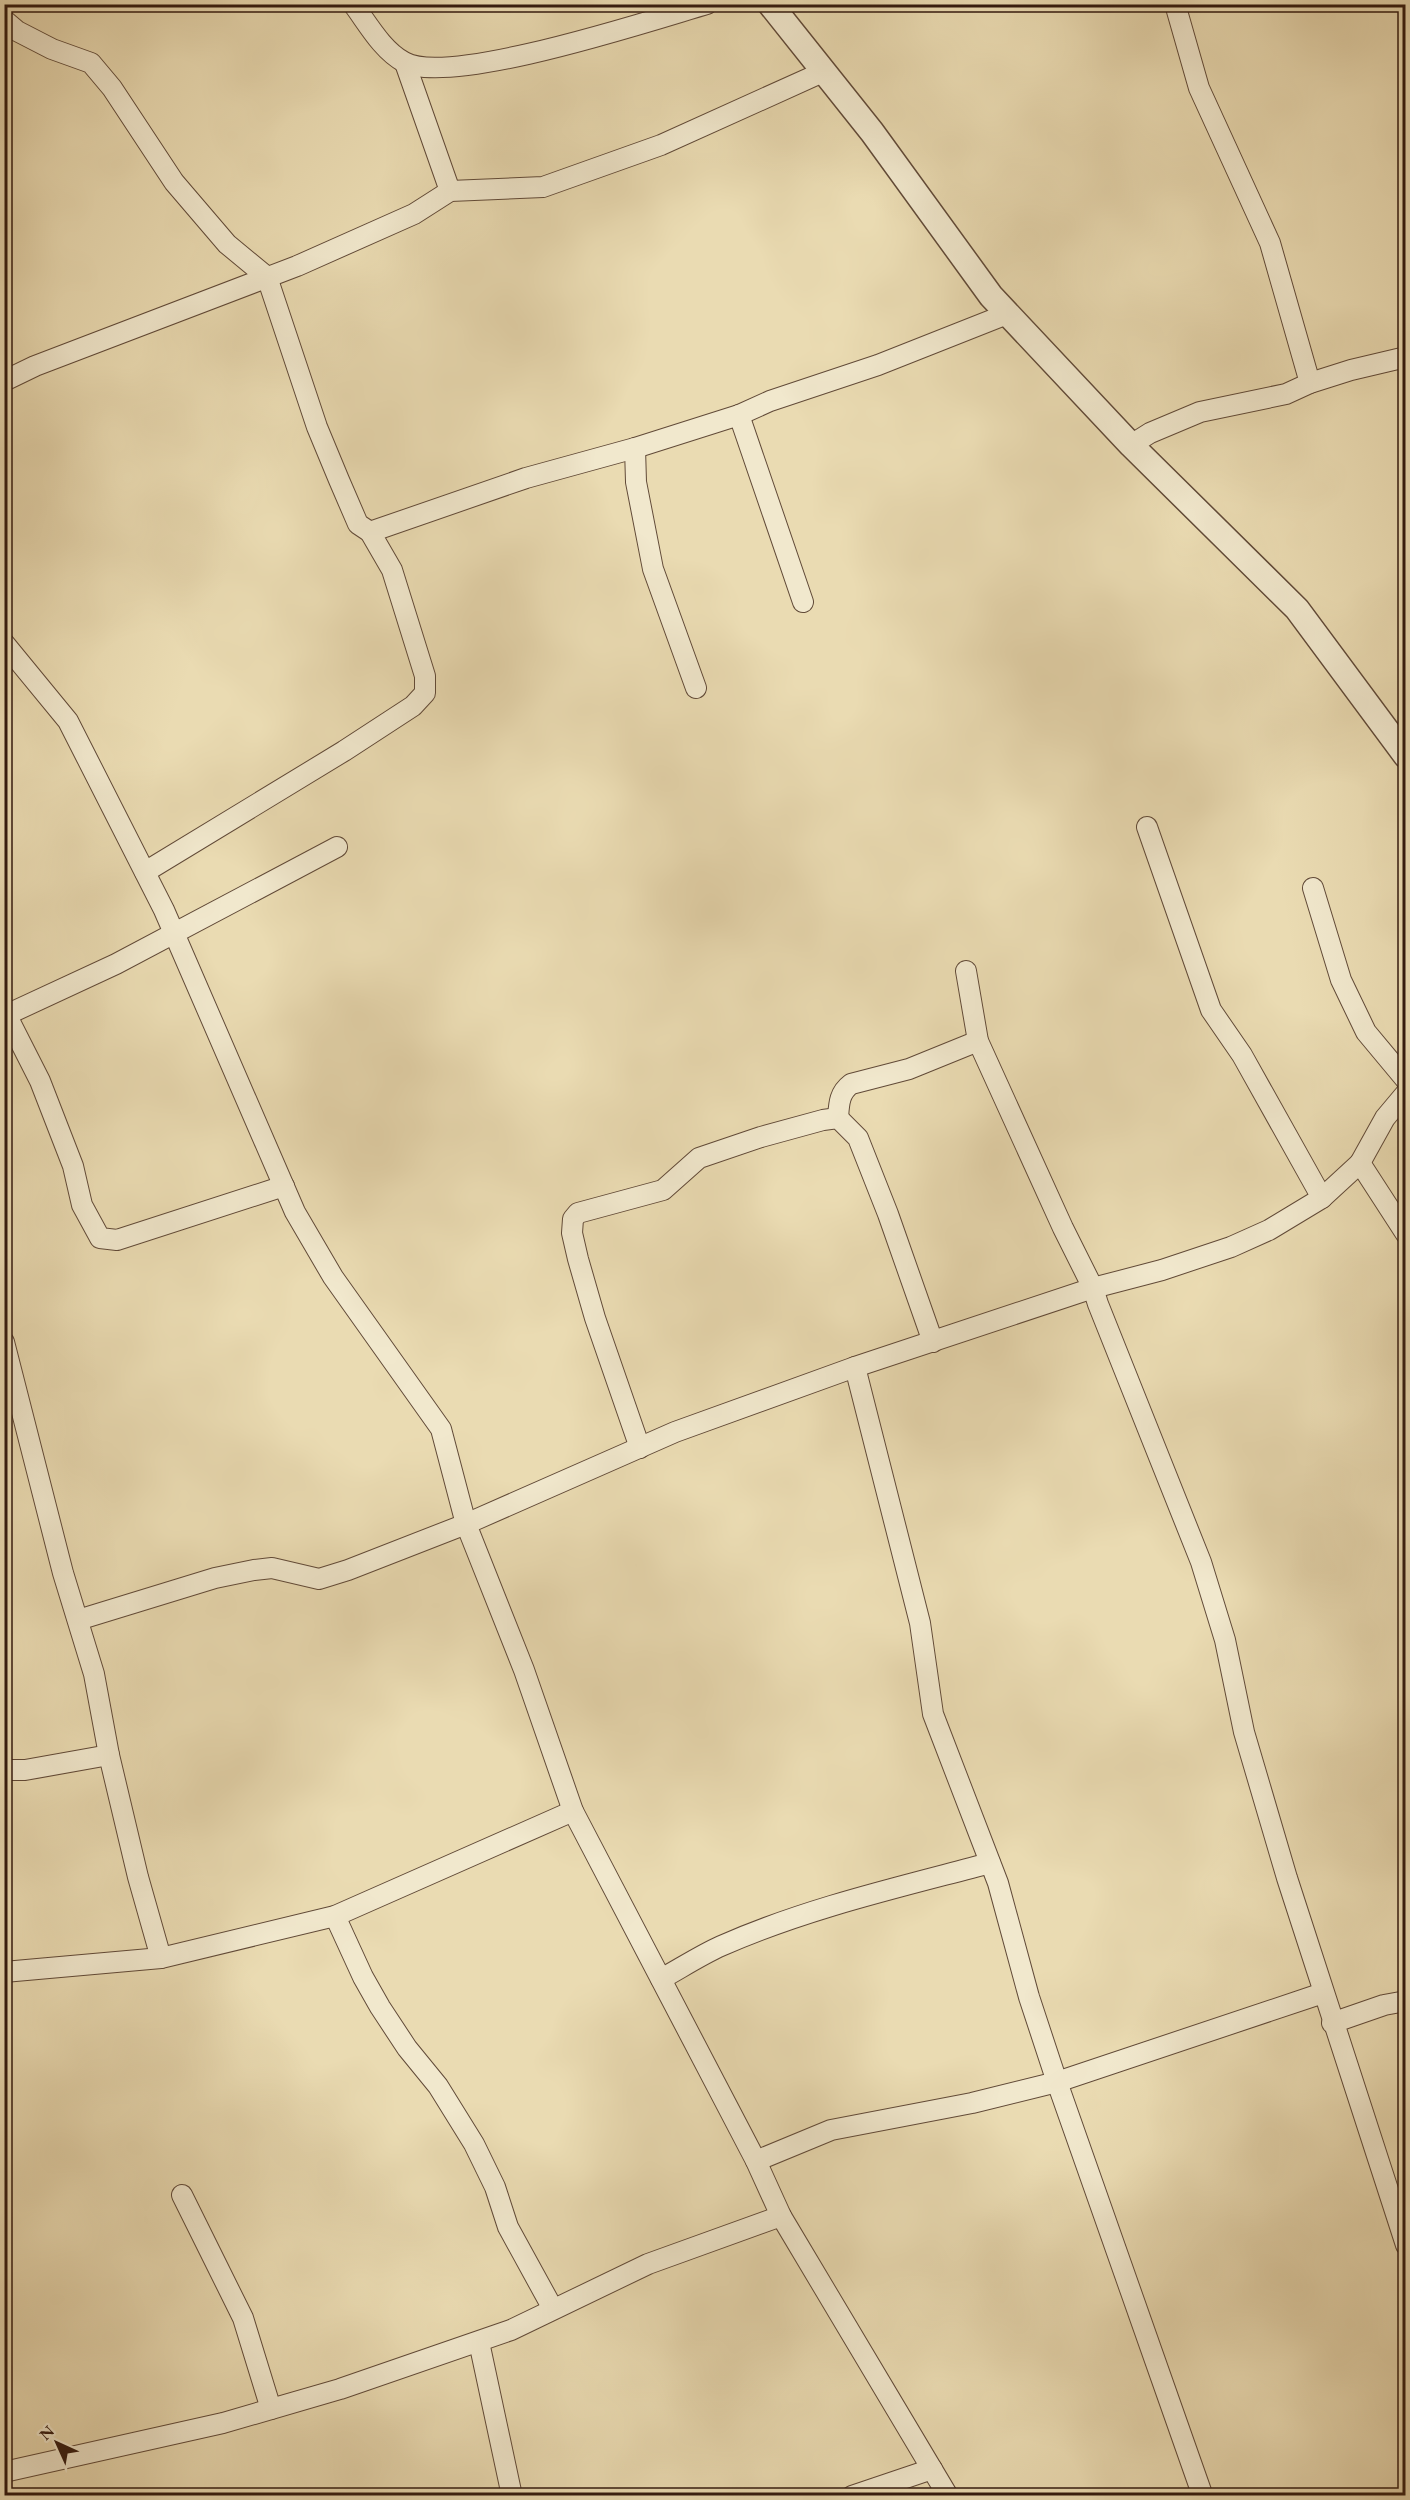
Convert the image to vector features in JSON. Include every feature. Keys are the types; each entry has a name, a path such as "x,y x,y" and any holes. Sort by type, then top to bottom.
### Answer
{"street":[{"path":"353,4 386,48 405,63 425,68 488,64 707,4"},
{"path":"770,4 872,132 991,296 1131,445 1297,609 1406,756"},
{"path":"1175,4 1199,88 1270,243 1310,383"},
{"path":"4,20 17,31 52,49 92,63 112,88 174,182 227,244 267,277 317,427 358,524 370,532 392,570 424,676 425,693 413,706 344,751 145,872"},
{"path":"405,63 450,191"},
{"path":"4,381 35,366 297,266 414,214 450,191 543,187 661,145 825,71"},
{"path":"370,532 526,478 635,448 739,415 770,401 878,365 1007,314"},
{"path":"1131,445 1150,433 1200,412 1286,394 1310,383 1406,357"},
{"path":"739,415 803,602"},
{"path":"635,448 636,482 653,569 696,688"},
{"path":"4,643 68,721 173,932 295,1212 333,1277 441,1429 466,1524 524,1670 573,1811 756,2161 781,2216 948,2496"},
{"path":"1147,826 1211,1010 1242,1055 1322,1198"},
{"path":"284,1186 117,1240 100,1238 82,1205 73,1166 40,1081 6,1016 116,964 337,847"},
{"path":"1313,888 1341,981 1366,1032 1406,1080"},
{"path":"966,971 978,1041 1063,1228 1093,1288 1201,1562 1225,1640 1244,1732 1332,2023 1406,2245"},
{"path":"933,1342 888,1214 858,1138 838,1118 839,1101 844,1089 851,1084 909,1069 978,1041"},
{"path":"78,1620 215,1578 254,1570 272,1568 319,1579 379,1559 466,1524 675,1432 855,1367 1093,1288 1162,1270 1231,1247 1269,1230 1322,1198 1360,1162 1385,1118 1406,1094"},
{"path":"640,1448 581,1269 572,1233 573,1219 578,1213 663,1190 699,1158 761,1137 838,1118"},
{"path":"1360,1162 1406,1234"},
{"path":"4,1342 43,1496 94,1674 109,1755 161,1958"},
{"path":"855,1367 883,1469 920,1623 933,1714 998,1883 1029,1997 1057,2082 1201,2491"},
{"path":"4,1770 25,1770 109,1755"},
{"path":"4,1972 161,1958 335,1916 573,1811"},
{"path":"661,1979 720,1947 755,1932 861,1898 990,1863"},
{"path":"335,1916 363,1977 380,2007 407,2048 438,2086 474,2144 495,2187 508,2227 553,2309"},
{"path":"756,2161 831,2130 972,2103 1057,2082 1323,1993"},
{"path":"1332,2023 1384,2005 1406,2001"},
{"path":"182,2194 243,2318 271,2409"},
{"path":"4,2472 223,2423 340,2389 511,2330 658,2261 781,2216"},
{"path":"479,2342 512,2496"},
{"path":"852,2496 932,2469"}]}
